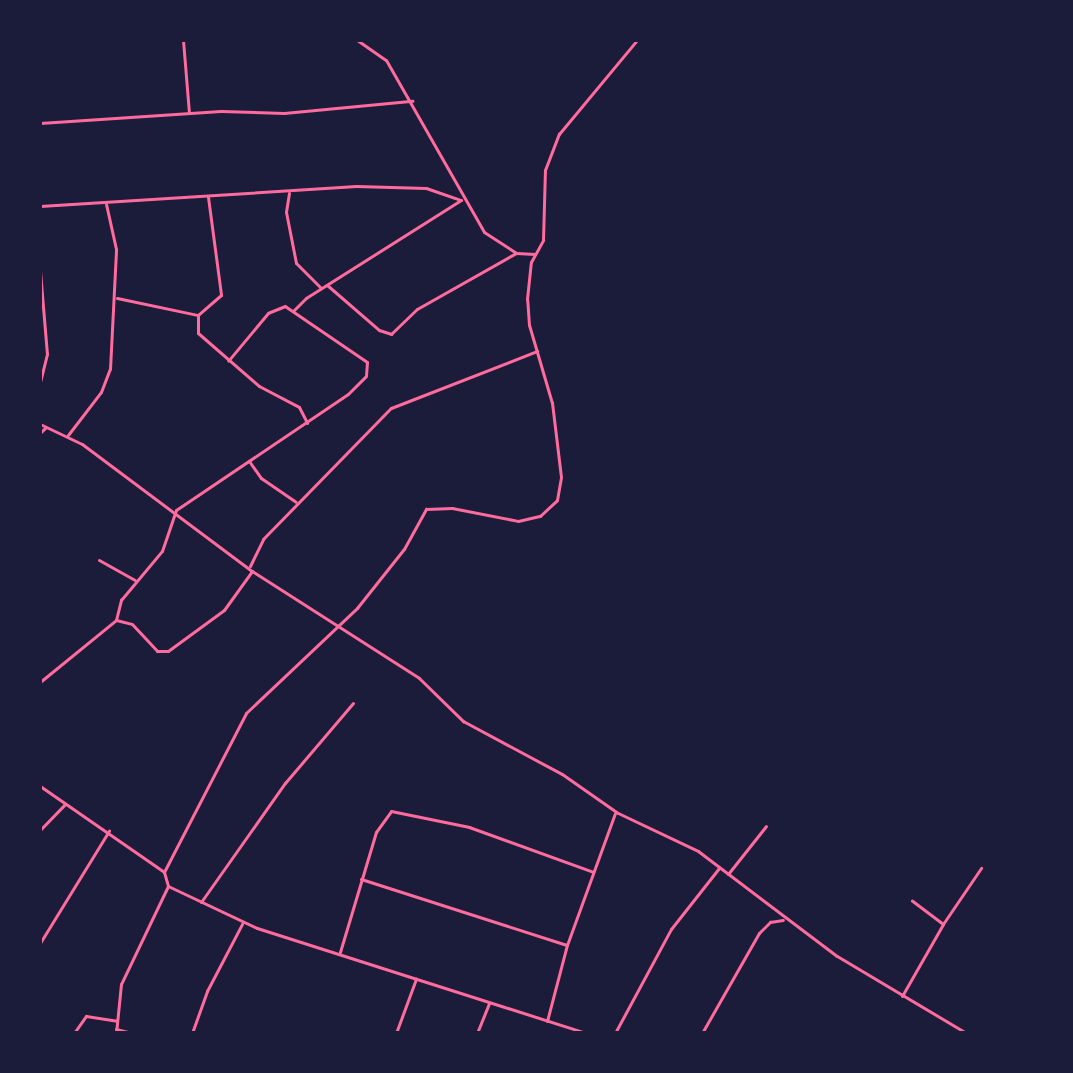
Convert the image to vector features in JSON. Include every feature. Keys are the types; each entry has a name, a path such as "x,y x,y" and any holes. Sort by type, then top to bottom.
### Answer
{"street":[{"path":"183,40 189,113"},
{"path":"357,40 386,60 442,152 461,200 491,240 516,253 527,256 535,254"},
{"path":"164,872 246,713 337,625 404,549 426,509 452,508 518,521 540,516 557,500 561,477 552,403 528,312 531,262 543,240 548,155 559,134 637,40"},
{"path":"40,123 189,113 284,113 412,101"},
{"path":"41,208 290,191 426,188 461,200"},
{"path":"285,200 290,191"},
{"path":"279,193 285,200 298,268 321,288"},
{"path":"198,315 221,295 208,197"},
{"path":"293,311 321,288 461,200"},
{"path":"68,435 106,381 117,298 115,238 106,204"},
{"path":"327,285 379,330 391,334 417,309 516,253"},
{"path":"527,256 531,262"},
{"path":"40,271 47,354 40,383"},
{"path":"117,298 198,315"},
{"path":"40,682 116,620 135,580 162,551 174,514 348,394 366,376 367,362 285,306 268,313 228,361"},
{"path":"198,315 199,335 228,361 299,407 307,423"},
{"path":"116,620 132,624 157,651 168,651 224,610 251,569 256,549 296,502 391,408 537,351"},
{"path":"40,424 68,435 251,569 426,684 463,721 562,774 616,812 689,846 786,920 902,996 966,1033"},
{"path":"40,433 46,427"},
{"path":"249,460 261,478 296,502"},
{"path":"99,560 135,580"},
{"path":"201,902 285,783 353,703"},
{"path":"40,786 164,872 168,886 127,966 116,1031 132,1033"},
{"path":"40,830 66,803"},
{"path":"340,952 382,821 397,810 469,827 593,872"},
{"path":"547,1021 567,945 616,812"},
{"path":"728,874 766,826"},
{"path":"40,943 109,831"},
{"path":"615,1033 671,929 719,868"},
{"path":"902,996 943,924 981,868"},
{"path":"361,879 567,945"},
{"path":"168,886 242,922 586,1033"},
{"path":"912,901 943,924"},
{"path":"702,1033 764,927 786,920"},
{"path":"192,1033 207,991 242,922"},
{"path":"396,1033 416,979"},
{"path":"477,1033 489,1003"},
{"path":"74,1033 86,1016 119,1021"},
{"path":"950,1033 954,1025"}]}
